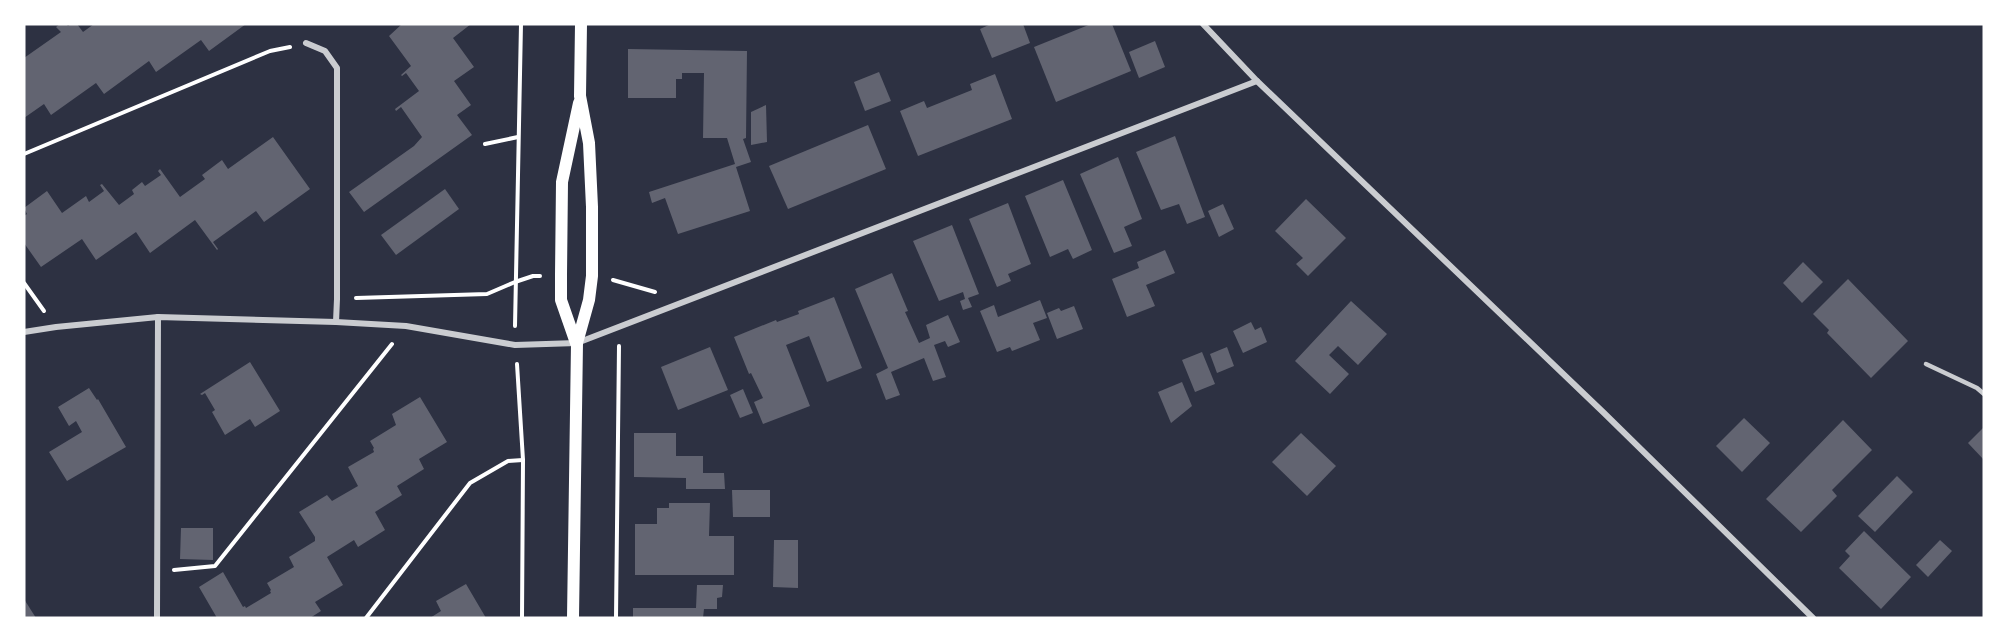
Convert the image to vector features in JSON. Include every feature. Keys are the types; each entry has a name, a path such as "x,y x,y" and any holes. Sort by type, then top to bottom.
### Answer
{"main road":[{"path":"577,343 561,300 562,182 580,96 581,24"},
{"path":"573,618 577,343 589,300 592,276 589,143 580,96"}],"street":[{"path":"1203,24 1257,81 1613,422 1813,618"},
{"path":"306,43 325,51 337,68 336,322"},
{"path":"24,332 158,317 406,326 515,345 577,343 1257,81"},
{"path":"157,618 158,317"}],"lane":[{"path":"1926,364 1977,388 1984,394"}],"path":[{"path":"521,24 515,345 523,460 522,618"},
{"path":"24,154 270,51 306,43"},
{"path":"485,144 518,137"},
{"path":"616,618 619,358 618,326 610,279 686,301"},
{"path":"337,298 487,294 515,282"},
{"path":"24,283 56,327"},
{"path":"158,571 215,566 406,326"},
{"path":"366,618 470,483 508,460 523,460"}],"building":[{"path":"60,24 68,26 77,24 83,32 94,24 246,24 209,51 201,40 156,72 149,61 104,94 96,83 51,115 44,104 24,118 24,58 61,32 56,27"},
{"path":"402,24 471,24 453,38 474,67 454,81 471,105 457,115 472,135 364,212 349,192 414,146 422,137 401,107 396,111 395,109 419,91 406,73 401,75 411,66 389,36"},
{"path":"991,24 1023,24 1030,43 992,58 980,29"},
{"path":"1091,24 1112,24 1131,71 1056,102 1034,47"},
{"path":"1155,41 1165,67 1139,78 1129,52"},
{"path":"628,49 747,51 746,138 743,139 751,162 736,167 750,211 678,234 665,198 652,203 649,192 735,164 727,138 703,138 704,73 682,73 682,79 676,79 676,98 628,98"},
{"path":"879,72 891,101 865,111 854,82"},
{"path":"995,74 1012,119 918,156 900,111 924,101 927,108 972,90 970,84"},
{"path":"766,105 767,142 751,145 751,112"},
{"path":"868,125 886,169 788,209 769,166"},
{"path":"1175,136 1205,217 1187,224 1179,204 1161,210 1136,152"},
{"path":"273,137 310,189 264,222 256,211 213,242 217,250 195,220 150,253 136,232 96,260 82,239 41,267 24,243 24,216 27,214 24,208 47,191 62,213 86,196 89,202 104,191 100,185 102,184 119,205 134,194 132,190 142,182 145,186 161,175 158,171 160,169 180,197 205,179 202,175 222,160 228,169"},
{"path":"1118,157 1142,219 1124,227 1132,246 1114,253 1080,174"},
{"path":"1063,180 1092,250 1073,259 1068,249 1050,257 1025,196"},
{"path":"445,189 459,209 396,255 381,235"},
{"path":"1306,199 1346,238 1308,276 1296,264 1303,258 1275,231"},
{"path":"1008,203 1031,264 1008,274 1011,281 997,287 969,219"},
{"path":"1223,204 1234,229 1219,237 1208,211"},
{"path":"952,225 979,294 968,298 972,307 963,310 960,301 965,299 963,292 939,301 913,241"},
{"path":"1165,250 1175,273 1146,285 1155,306 1127,317 1112,279 1139,268 1137,262"},
{"path":"1803,262 1823,282 1802,303 1783,283"},
{"path":"892,273 908,311 905,312 919,343 930,338 926,325 948,315 960,342 948,347 945,341 934,345 946,377 933,381 924,358 891,372 900,395 886,400 876,374 888,368 855,289"},
{"path":"1848,279 1908,341 1871,378 1827,333 1829,330 1813,314"},
{"path":"834,297 862,368 827,382 809,336 786,345 810,406 763,424 754,402 763,398 751,373 749,374 734,337 776,320 777,322 799,314 798,311"},
{"path":"1040,300 1047,318 1033,323 1040,340 1012,351 1010,347 997,352 980,311 994,305 998,317"},
{"path":"1351,301 1387,334 1358,365 1338,346 1329,355 1349,374 1330,394 1295,361"},
{"path":"1074,306 1083,329 1057,339 1047,313 1059,308 1061,311"},
{"path":"1251,322 1255,330 1261,327 1267,342 1243,353 1233,331"},
{"path":"710,347 728,390 678,410 661,367"},
{"path":"1227,347 1234,366 1217,373 1210,354"},
{"path":"1202,352 1215,384 1195,392 1182,360"},
{"path":"250,362 280,411 255,427 250,419 225,435 212,412 215,410 205,393 200,394"},
{"path":"1182,382 1192,406 1171,423 1158,392"},
{"path":"89,388 126,447 67,481 49,452 82,432 76,421 69,426 58,407"},
{"path":"743,389 753,413 740,418 730,395"},
{"path":"420,397 447,442 419,459 424,469 397,486 402,495 375,512 385,530 358,547 354,540 327,557 343,585 315,602 321,611 310,618 217,618 199,587 223,572 243,607 246,608 271,593 267,583 294,567 289,557 315,541 315,537 299,512 327,495 332,501 358,486 348,467 374,452 370,441 396,425 392,414"},
{"path":"1744,418 1770,443 1742,472 1716,446"},
{"path":"1843,420 1872,450 1832,490 1837,496 1801,532 1766,499"},
{"path":"1984,427 1984,460 1968,443"},
{"path":"634,433 676,433 676,456 703,456 703,473 724,473 725,489 686,489 686,478 634,477"},
{"path":"1301,433 1336,466 1307,496 1272,462"},
{"path":"1897,476 1913,492 1875,532 1858,516"},
{"path":"732,490 770,490 770,517 733,517"},
{"path":"669,503 710,503 709,536 734,536 734,575 635,575 635,524 657,524 657,508 669,508"},
{"path":"181,528 213,528 213,560 180,559"},
{"path":"1864,531 1911,577 1881,609 1839,568 1850,556 1845,551"},
{"path":"774,540 798,540 798,588 773,587"},
{"path":"1940,540 1952,551 1928,577 1916,565"},
{"path":"466,584 486,618 430,618 441,611 436,601"},
{"path":"697,585 723,585 722,597 717,598 717,609 704,609 703,618 633,618 633,608 696,608"},
{"path":"24,599 36,618 24,618"}]}
